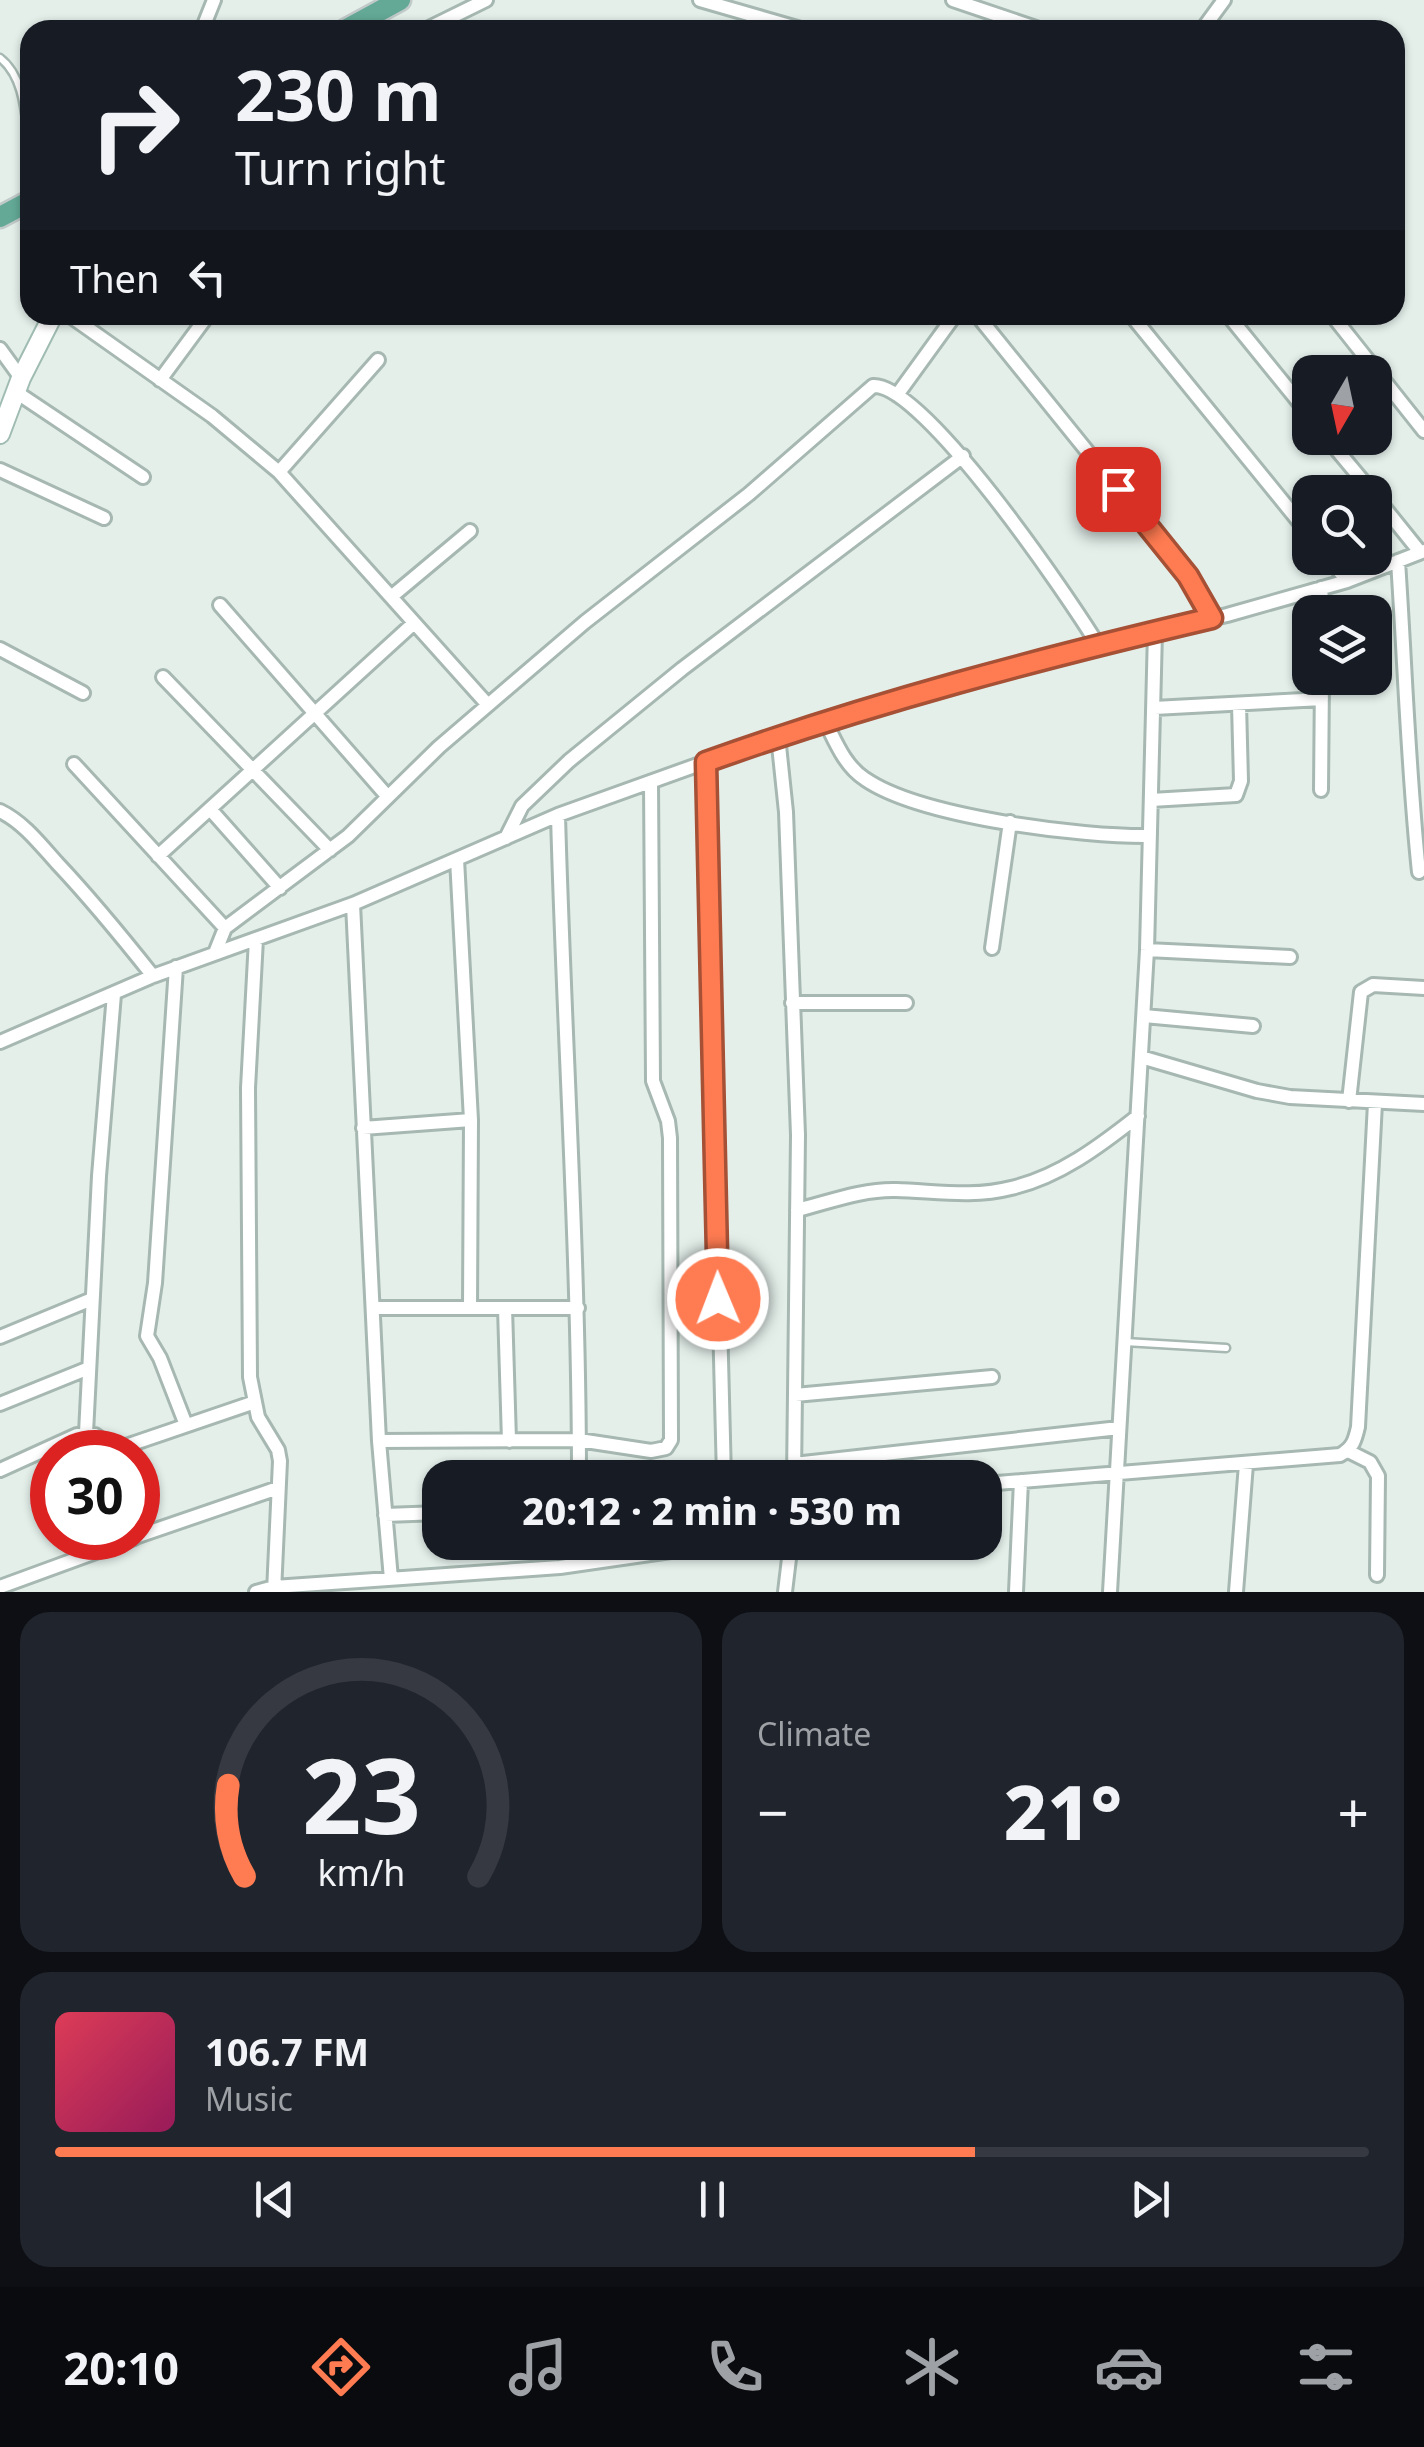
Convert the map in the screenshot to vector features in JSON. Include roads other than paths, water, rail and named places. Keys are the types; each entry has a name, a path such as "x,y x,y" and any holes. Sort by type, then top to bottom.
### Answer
{"main road":[{"path":"363,20 400,0"}],"street":[{"path":"445,20 486,0"},
{"path":"700,0 769,20"},
{"path":"953,0 1012,20"},
{"path":"0,434 48,325"},
{"path":"83,325 212,416 279,472 488,705"},
{"path":"160,380 201,325"},
{"path":"896,394 948,325"},
{"path":"985,325 1188,576 1212,618"},
{"path":"1139,325 1292,513"},
{"path":"1236,325 1292,394"},
{"path":"1340,325 1424,431"},
{"path":"0,349 19,385 143,478"},
{"path":"279,472 378,360"},
{"path":"215,954 224,928 330,850 585,622 749,494 867,391 882,386 896,394 963,456 1064,592 1098,645"},
{"path":"1341,455 1357,475"},
{"path":"506,838 522,806 568,760 963,456"},
{"path":"0,470 104,518"},
{"path":"0,1042 176,967 353,904 558,815 778,736 1098,645 1321,588 1422,552 1392,516"},
{"path":"390,597 470,530"},
{"path":"1398,561 1418,872"},
{"path":"1343,575 1347,580"},
{"path":"1321,588 1322,595"},
{"path":"220,605 388,797"},
{"path":"158,856 414,623"},
{"path":"1110,1592 1144,1016 1155,632"},
{"path":"0,649 83,693"},
{"path":"163,678 330,850"},
{"path":"1321,790 1322,695"},
{"path":"1154,708 1322,699"},
{"path":"1152,800 1236,795 1241,781 1240,704"},
{"path":"826,723 843,758 861,777 883,790 959,813 1081,835 1150,836"},
{"path":"1407,730 1424,740"},
{"path":"778,736 786,812 798,1135 794,1460"},
{"path":"706,762 724,1460"},
{"path":"74,764 224,928"},
{"path":"379,1440 579,1440 659,1451 671,1440 670,1138 653,1081 652,782"},
{"path":"210,810 280,888"},
{"path":"0,811 18,821 101,910 153,976"},
{"path":"558,815 578,1308 579,1460"},
{"path":"992,948 1010,822"},
{"path":"457,859 470,1120 470,1308"},
{"path":"353,904 379,1440 390,1580"},
{"path":"256,939 248,1088 250,1348 258,1418 278,1450 274,1589"},
{"path":"1147,950 1290,957"},
{"path":"176,967 155,1283 147,1336 160,1358 186,1426"},
{"path":"1348,1101 1361,992 1373,985 1424,988"},
{"path":"86,1430 114,994"},
{"path":"792,1002 906,1002"},
{"path":"1144,1016 1253,1026"},
{"path":"1142,1058 1257,1091 1424,1104"},
{"path":"1002,1483 1246,1464 1340,1455 1348,1450 1355,1442 1358,1427 1375,1102"},
{"path":"798,1210 872,1192 895,1190 935,1195 1008,1189 1038,1180 1095,1150 1138,1116"},
{"path":"364,1128 470,1120"},
{"path":"0,1337 92,1299"},
{"path":"373,1308 578,1308"},
{"path":"505,1308 509,1441"},
{"path":"0,1404 89,1368"},
{"path":"794,1395 992,1377"},
{"path":"160,1435 255,1402"},
{"path":"877,1460 1119,1428"},
{"path":"1348,1450 1370,1462 1378,1476 1377,1575"},
{"path":"0,1470 30,1457"},
{"path":"1236,1592 1246,1464"},
{"path":"1016,1592 1021,1481"},
{"path":"160,1529 278,1488"},
{"path":"386,1515 422,1514"},
{"path":"0,1586 72,1560"},
{"path":"256,1592 609,1560"},
{"path":"785,1592 789,1560"}],"lane":[{"path":"0,58 16,78 20,99"},
{"path":"1126,1342 1226,1348"}]}
